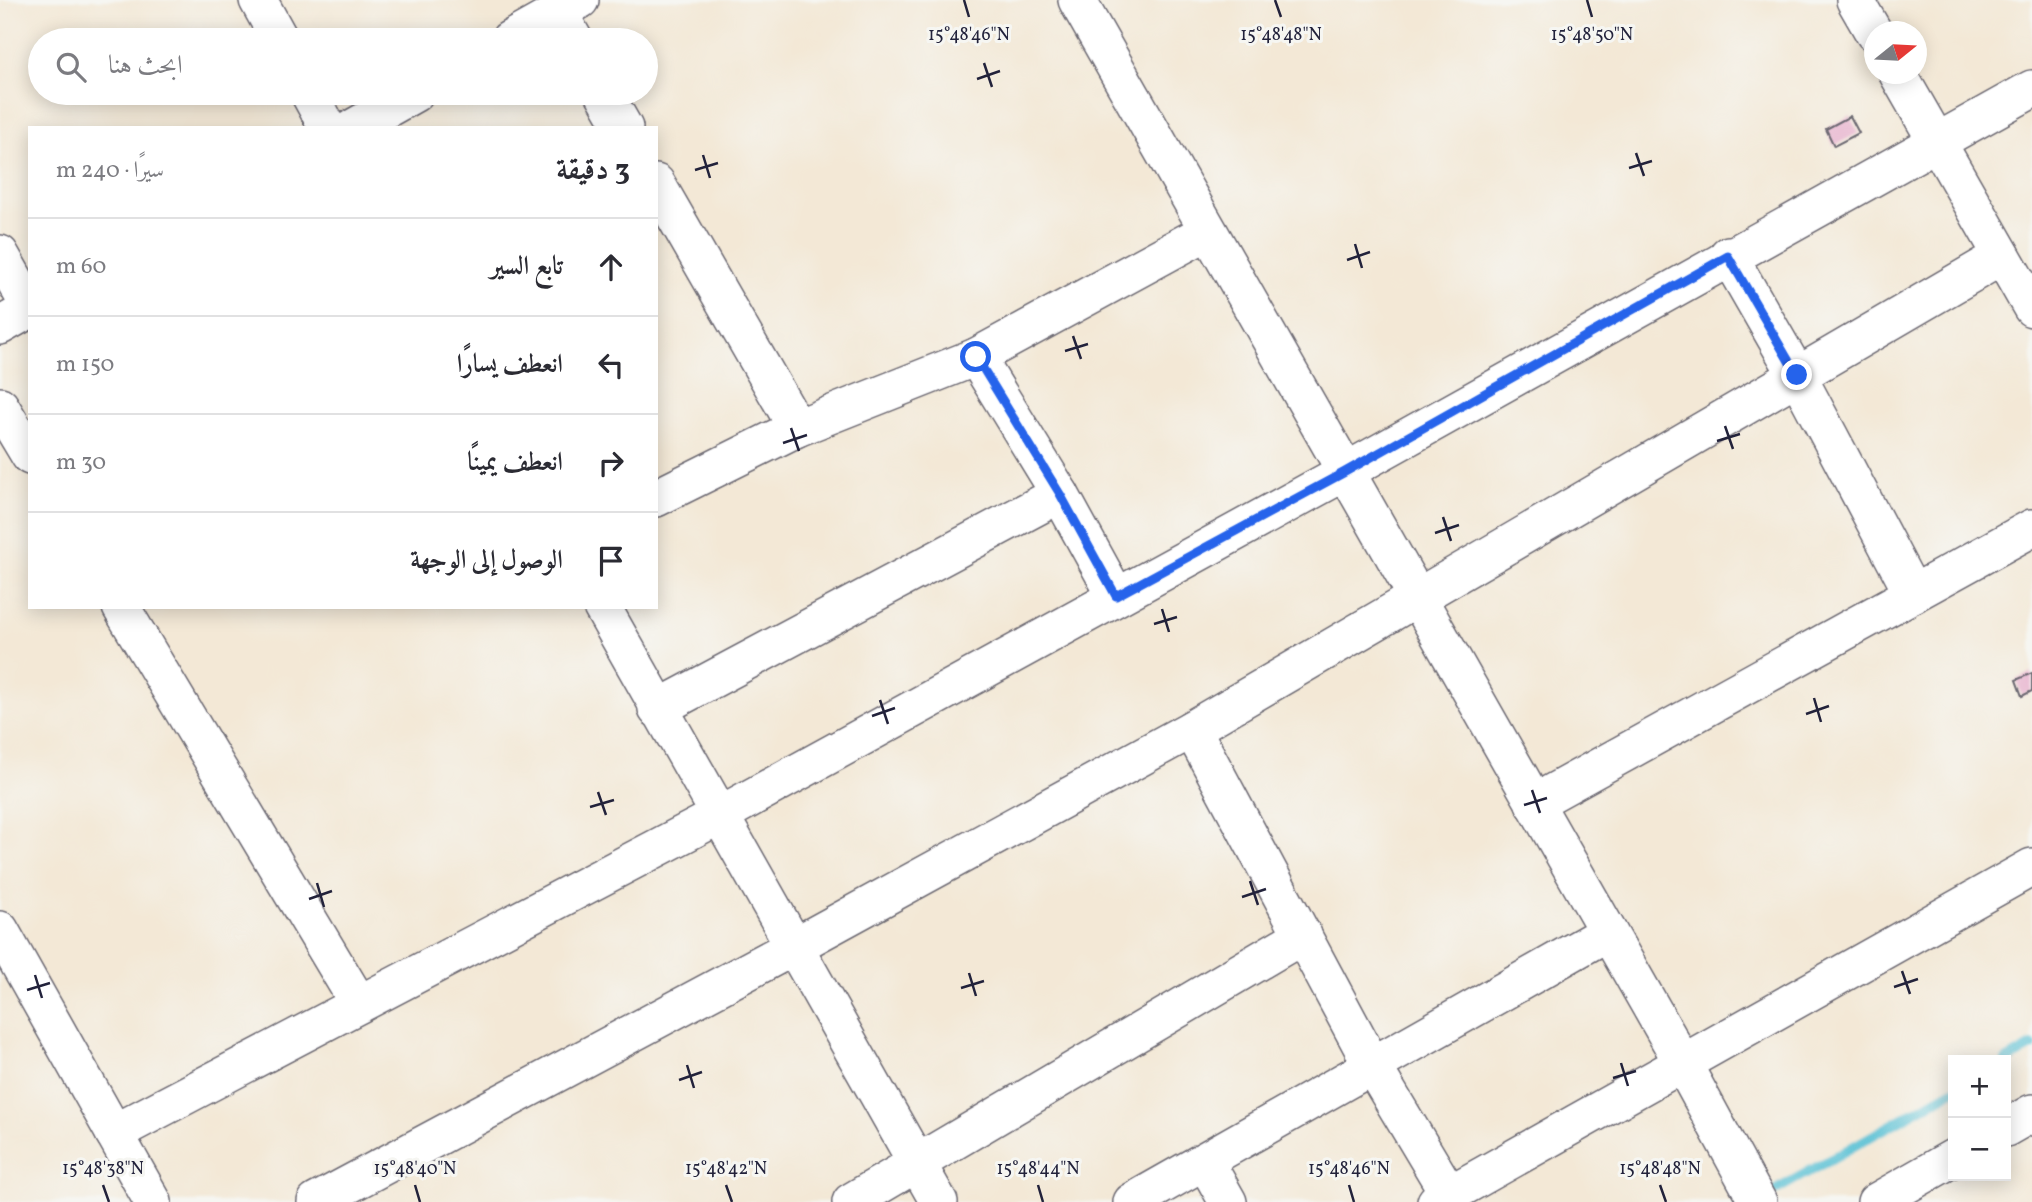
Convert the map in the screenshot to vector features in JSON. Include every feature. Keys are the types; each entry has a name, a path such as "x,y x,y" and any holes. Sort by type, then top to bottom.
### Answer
{"street":[{"path":"258,0 273,28"},
{"path":"1077,0 1608,932 1758,1202"},
{"path":"1855,0 1867,21"},
{"path":"543,28 571,18"},
{"path":"1904,84 2032,308"},
{"path":"114,1133 718,816 1345,472 1936,140 2032,89"},
{"path":"316,105 327,126"},
{"path":"357,126 394,105"},
{"path":"611,105 623,126"},
{"path":"658,186 797,428"},
{"path":"658,497 797,428 976,357 1208,231"},
{"path":"0,254 28,304"},
{"path":"1728,256 1797,375 1913,594"},
{"path":"316,1202 793,947 1192,729 1417,595 2002,256"},
{"path":"0,326 28,309"},
{"path":"976,357 1060,494 1116,596"},
{"path":"0,406 28,453"},
{"path":"657,709 1060,494"},
{"path":"1534,803 2032,528"},
{"path":"122,609 359,1004"},
{"path":"603,609 657,709 939,1202"},
{"path":"1192,729 1442,1198 2032,867"},
{"path":"0,930 153,1202"},
{"path":"1132,1202 1608,932"},
{"path":"851,1202 1303,935"},
{"path":"2011,1125 2032,1113"},
{"path":"1205,1161 1228,1202"},
{"path":"1876,1202 1948,1161"}],"building":[{"path":"1850,116 1859,133 1834,146 1826,129"},
{"path":"2032,673 2032,691 2022,696 2016,680"}],"waterway":[{"path":"2011,1058 2032,1046"},
{"path":"1762,1198 1948,1093"}],"route":[{"path":"976,357 1060,494 1116,596 1345,472 1728,256 1797,375"}]}
